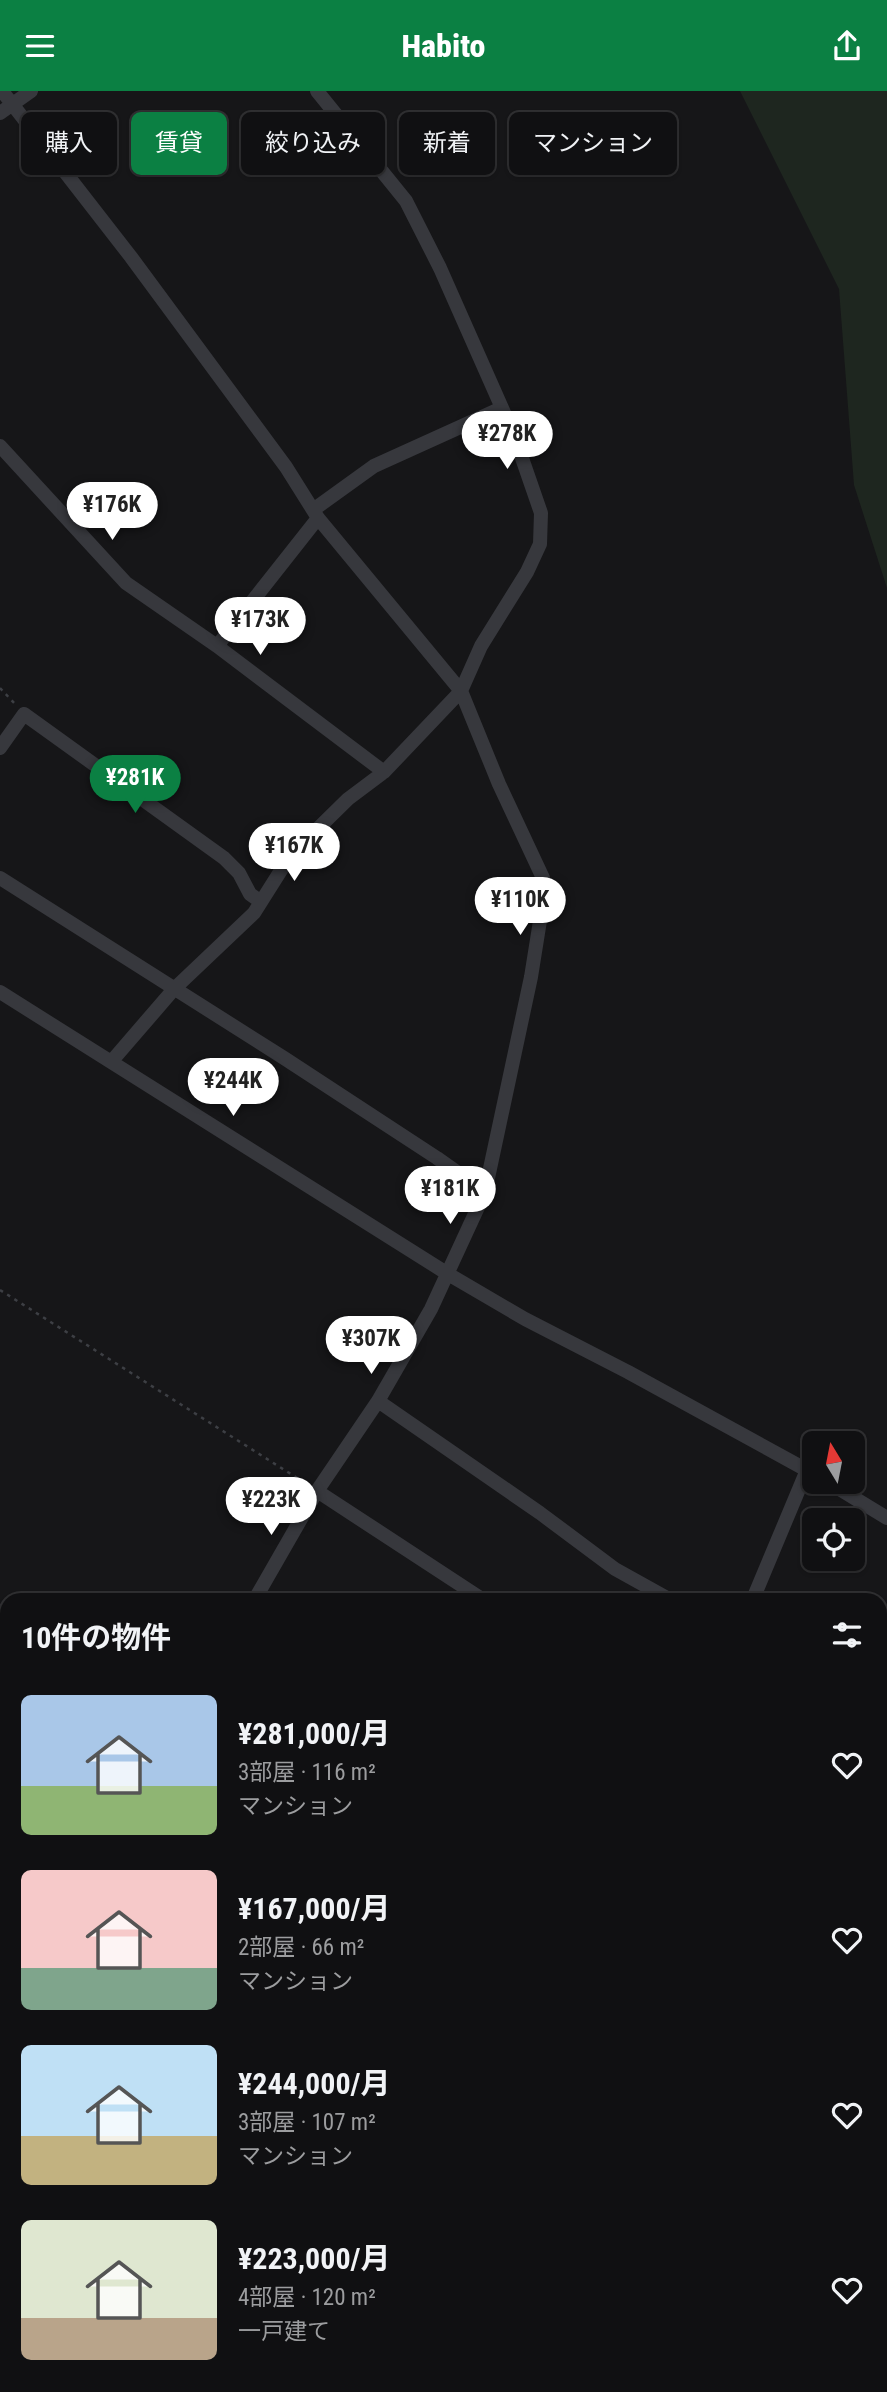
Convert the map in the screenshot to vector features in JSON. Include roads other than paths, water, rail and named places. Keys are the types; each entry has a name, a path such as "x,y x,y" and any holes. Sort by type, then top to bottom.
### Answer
{"street":[{"path":"2,91 6,108 131,257 286,467 315,514 461,691 499,783 543,878 544,902 531,977 485,1192 431,1309 378,1401 317,1491 258,1593"},
{"path":"6,108 31,91"},
{"path":"111,1062 174,989 254,913 290,856 348,799 384,772 461,691 481,646 527,572 540,544 541,513 514,435 440,268 406,201 317,91"},
{"path":"216,646 315,514 374,466 502,408"},
{"path":"0,446 126,583 216,646 384,772"},
{"path":"0,748 24,713 224,857 239,873 250,894 261,902"},
{"path":"0,878 438,1158 485,1192"},
{"path":"0,992 448,1274 525,1319 640,1378 802,1468"},
{"path":"378,1401 540,1513 615,1569 658,1593"},
{"path":"756,1593 802,1490"},
{"path":"317,1491 473,1593"},
{"path":"849,1495 887,1518"}]}
